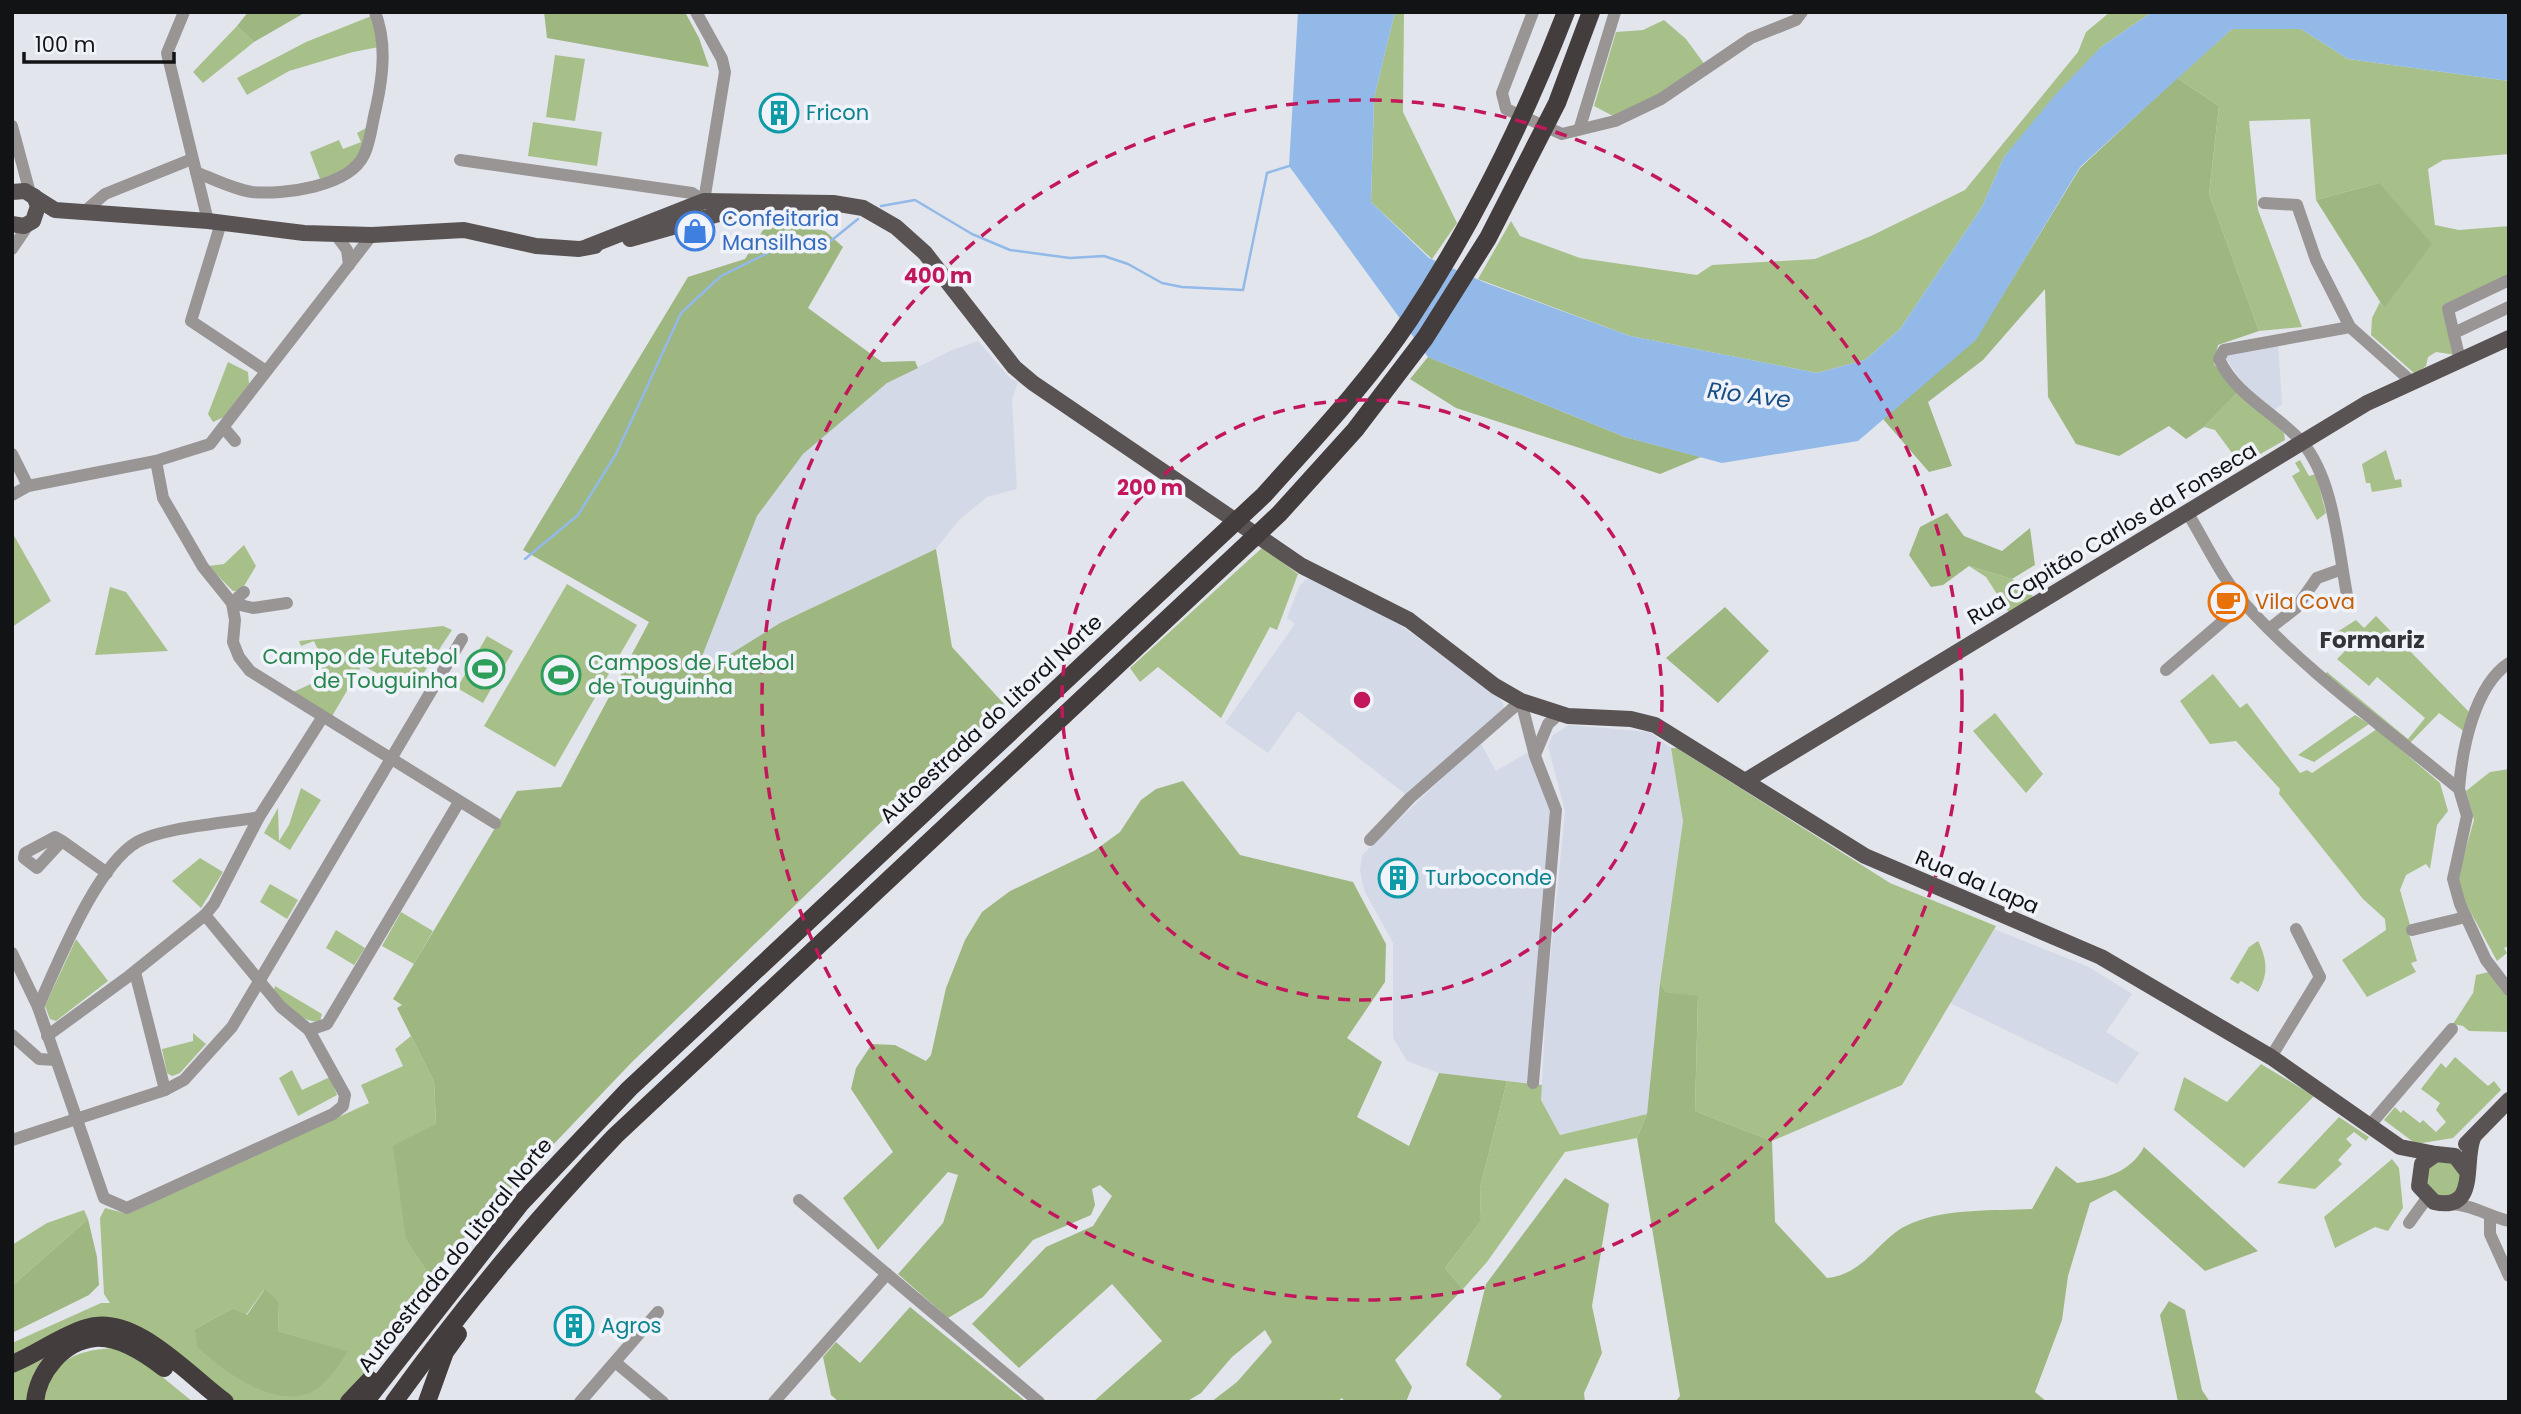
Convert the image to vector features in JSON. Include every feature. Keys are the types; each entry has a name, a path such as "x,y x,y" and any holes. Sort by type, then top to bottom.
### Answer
{"highway":[{"name":"Autoestrada do Litoral Norte","path":"365,1402 521,1203 629,1089 1264,495 1338,413 1409,321 1471,222 1535,94 1566,12"},
{"name":"Autoestrada do Litoral Norte","path":"394,1402 490,1276 557,1197 653,1098 1279,514 1355,430 1425,338 1488,238 1557,103 1591,12"},
{"path":"427,1402 445,1352 492,1285 490,1276"},
{"path":"12,1364 86,1328 104,1325 119,1328 153,1345 225,1402"},
{"path":"349,1402 419,1330"},
{"path":"35,1402 39,1384 54,1360 65,1350 96,1338 122,1342 150,1357 206,1402"}],"main road":[{"path":"12,192 32,195 55,210"},
{"path":"25,223 38,212 32,195"},
{"path":"587,247 704,201 762,201"},
{"path":"704,201 708,218"},
{"path":"25,223 55,210 85,211 336,235 464,230 536,246 587,247 644,237 762,201"},
{"name":"Rua da Lapa","path":"762,201 833,203 863,208 896,227 925,253 1014,367 1033,383 1302,566 1409,620 1495,686 1521,701 1559,714 1631,719 1655,725 1864,856 2101,957 2271,1056 2370,1125 2400,1147 2417,1179"},
{"name":"Rua Capitão Carlos da Fonseca","path":"1745,781 2367,403 2509,338"},
{"path":"2473,1138 2467,1153 2468,1177 2462,1196 2449,1204 2427,1199 2417,1179 2422,1164 2439,1153 2452,1152 2473,1138 2509,1100"},
{"name":"Rua da Lapa","path":"2400,1147 2439,1153"},
{"path":"2439,1153 2461,1160 2468,1177"}],"street":[{"path":"184,12 167,53 195,172 214,222 191,321 266,371"},
{"path":"195,172 248,191 270,193 331,183 352,170 364,155 380,89 383,34 375,12"},
{"path":"460,160 652,186 692,193 704,201 725,72 722,59 696,12"},
{"path":"1533,12 1502,93 1506,110 1562,134 1580,127 1615,121 1661,99 1751,38 1796,20 1802,12"},
{"path":"1580,127 1615,12"},
{"path":"12,126 32,195"},
{"path":"85,211 105,194 192,159"},
{"path":"12,192 23,164"},
{"path":"2264,203 2297,205 2316,260 2350,327 2412,382"},
{"path":"12,249 25,223"},
{"path":"336,235 347,250 349,265"},
{"path":"12,495 29,486 156,461 210,444 372,235"},
{"path":"2460,360 2448,309 2509,280"},
{"path":"2454,333 2509,307"},
{"path":"2348,600 2324,480 2302,443 2240,389 2224,370 2219,359 2224,350 2245,344 2350,327"},
{"path":"225,428 235,441"},
{"path":"12,454 29,486"},
{"path":"156,461 163,498 203,567 232,603 235,620 233,642 239,657 250,671 322,719 495,823"},
{"path":"12,467 29,486"},
{"path":"2187,512 2244,603 2269,629 2459,789"},
{"path":"2269,629 2296,608 2317,578 2342,569"},
{"path":"232,603 244,592"},
{"path":"232,603 253,608 287,603"},
{"path":"2166,670 2244,603"},
{"path":"13,1139 165,1090 184,1080 232,1027 463,639"},
{"path":"2509,663 2488,680 2461,754 2459,789 2467,816 2453,879 2466,917 2486,960 2509,990"},
{"path":"1370,840 1410,799 1521,701 1535,755 1556,810 1536,1016 1533,1083"},
{"path":"1535,755 1548,724 1559,714"},
{"path":"47,1036 135,972 215,904 259,817 322,719"},
{"path":"2442,775 2456,773 2460,769"},
{"path":"309,1030 327,1024 458,802"},
{"path":"38,1007 81,915 120,856 138,841 259,817"},
{"path":"62,841 107,873"},
{"path":"12,953 38,1007 104,1198 127,1208 333,1114 343,1105 345,1095 309,1030 281,1007 205,915"},
{"path":"2412,930 2466,917"},
{"path":"2271,1056 2320,977 2296,929"},
{"path":"135,972 165,1090"},
{"path":"2370,1125 2452,1029"},
{"path":"12,1035 40,1059 56,1060"},
{"path":"2468,1177 2486,1214 2490,1234 2509,1276"},
{"path":"2409,1223 2427,1199"},
{"path":"799,1200 1040,1402"},
{"path":"2449,1204 2462,1204 2509,1221"},
{"path":"775,1402 887,1274"},
{"path":"580,1402 658,1312"},
{"path":"615,1362 663,1402"}],"shaded area":[{"path":"978,341 1010,378 1018,382 1012,399 1017,489 987,497 959,520 936,549 780,623 708,668 701,659 757,516 802,454 887,383 952,350"},
{"path":"2278,342 2282,404 2274,410 2247,388 2225,357 2227,354"},
{"path":"1306,579 1313,579 1403,627 1499,697 1504,710 1405,794 1298,711 1268,753 1225,723 1295,624 1287,618 1299,587"},
{"path":"1569,725 1649,732 1671,748 1683,821 1660,983 1647,1114 1560,1135 1541,1100 1546,1003 1565,811 1548,746 1553,735"},
{"path":"1480,742 1496,771 1528,752 1551,809 1527,1083 1439,1073 1407,1061 1393,1038 1393,943 1364,890 1360,870 1362,855"},
{"path":"1994,929 2089,967 2132,994 2106,1032 2139,1053 2117,1084 1950,1003"}],"green space":[{"path":"248,12 306,12 254,42 237,26"},
{"path":"544,12 685,12 699,38 709,67 547,38"},
{"path":"1395,12 1404,12 1403,112 1457,223 1432,259 1371,202 1374,98"},
{"path":"2110,12 2152,12 2101,47 2004,157 1982,207 1900,329 1865,360 1817,373 1630,336 1478,279 1511,221 1520,236 1580,258 1697,275 1712,265 1815,259 1871,236 1965,190 2078,52 2086,32"},
{"path":"374,15 379,47 289,71 247,95 237,78 306,42"},
{"path":"1664,20 1686,39 1705,65 1646,102 1613,116 1594,106 1616,32 1643,30"},
{"path":"237,26 254,42 203,83 193,72"},
{"path":"2232,29 2301,29 2348,59 2509,81 2509,154 2443,160 2428,169 2435,225 2459,230 2509,226 2509,274 2443,305 2456,355 2436,352 2428,357 2426,366 2415,374 2371,335 2372,318 2380,302 2384,308 2379,183 2316,200 2310,119 2249,121 2258,210 2302,327 2259,331 2209,194 2219,106 2177,78"},
{"path":"555,55 585,59 575,121 546,117"},
{"path":"2177,78 2219,106 2209,194 2259,331 2218,345 2214,364 2238,392 2204,427 2186,439 2169,426 2119,456 2076,444 2048,397 2045,289 1983,360 1928,402 1952,466 1929,472 1883,419 1976,339 2080,168"},
{"path":"533,122 602,132 597,166 528,156"},
{"path":"366,128 361,149 353,163 340,172 320,179 310,152 339,140 343,149 361,142 357,133"},
{"path":"2379,183 2432,244 2384,308 2316,200"},
{"path":"770,219 825,231 843,247 808,308 882,362 915,361 918,368 887,383 803,454 757,516 701,659 708,668 780,623 936,549 952,647 1004,704 632,1062 429,1275 406,1239 393,1146 436,1124 434,1082 397,1008 402,1005 393,999 517,791 561,787 649,622 523,550 688,277 745,259"},
{"path":"1428,357 1625,437 1701,457 1660,474 1456,408 1410,379"},
{"path":"228,362 248,372 249,384 224,417 213,422 208,414"},
{"path":"2238,392 2284,433 2285,440 2241,465 2215,430 2204,427"},
{"path":"2386,450 2395,480 2401,479 2402,487 2372,492 2370,483 2366,483 2362,464"},
{"path":"2300,460 2309,476 2316,474 2326,513 2317,520 2292,476 2300,471 2295,463"},
{"path":"1947,513 1964,536 2002,551 2030,528 2035,565 2012,579 1969,566 1943,585 1931,587 1909,555 1920,527"},
{"path":"12,532 51,601 12,627"},
{"path":"244,545 256,566 241,591 233,591 208,566 224,564"},
{"path":"1263,547 1298,574 1277,630 1270,627 1221,718 1158,667 1140,682 1130,668"},
{"path":"1969,566 2012,579 2036,599 2010,614 1986,577"},
{"name":"Campos de Futebol de Touguinha","path":"567,584 637,625 555,767 484,726"},
{"path":"110,587 126,592 168,651 95,655"},
{"path":"1725,607 1769,651 1718,703 1666,658"},
{"path":"2376,616 2469,712 2465,732 2439,713 2409,744 2325,674 2327,672 2408,739 2425,718 2377,677 2369,686 2337,659 2350,646 2337,632 2356,620 2364,628"},
{"path":"443,626 452,630 411,692 362,665 331,718 291,693 326,677 313,660 321,656 314,641 301,646 299,641"},
{"name":"Campo de Futebol de Touguinha","path":"487,636 513,651 483,703 457,688"},
{"path":"2213,674 2240,708 2247,703 2300,773 2307,770 2312,773 2377,729 2440,783 2448,811 2437,825 2430,869 2426,864 2406,875 2400,890 2417,961 2411,963 2416,972 2367,997 2342,960 2386,930 2385,919 2363,899 2279,794 2280,789 2236,741 2210,744 2180,701"},
{"path":"1995,713 2043,774 2026,793 1973,731"},
{"path":"2355,715 2369,724 2314,762 2298,755"},
{"path":"1671,748 1677,748 1890,883 1996,926 1902,1085 1772,1141 1695,1111 1698,997 1666,992 1660,983 1683,821"},
{"path":"2509,769 2509,946 2504,948 2507,953 2497,961 2462,896 2458,876 2474,820 2466,791 2490,772"},
{"path":"1183,781 1240,855 1353,882 1386,944 1385,982 1347,1038 1382,1062 1357,1117 1409,1146 1439,1073 1507,1081 1480,1188 1481,1221 1445,1268 1463,1289 1395,1360 1412,1387 1406,1402 1345,1402 1342,1398 1337,1402 1211,1402 1237,1382 1272,1342 1265,1330 1232,1357 1201,1393 1186,1402 1093,1402 1162,1341 1112,1284 1019,1368 972,1324 1046,1247 1093,1226 1112,1196 1100,1185 1092,1189 1095,1205 1091,1215 1033,1240 983,1297 948,1318 898,1274 943,1223 958,1175 948,1172 878,1250 843,1198 893,1152 851,1089 856,1068 872,1044 895,1045 926,1061 931,1055 946,988 965,940 982,912 1010,891 1094,851 1120,832 1141,800 1156,789"},
{"path":"301,788 321,800 290,850 264,833 278,808 279,841 289,825"},
{"path":"200,858 223,872 201,908 172,881"},
{"path":"270,884 298,900 287,919 260,902"},
{"path":"401,912 433,931 414,964 382,946"},
{"path":"336,930 365,948 354,965 326,948"},
{"path":"76,939 108,981 56,1021 50,1019 45,1006"},
{"path":"2258,941 2266,967 2258,992 2241,981 2238,984 2230,979 2249,947"},
{"path":"2489,972 2509,994 2509,1032 2469,1031 2463,1026 2453,1024 2473,993 2476,975"},
{"path":"1660,983 1666,992 1698,996 1695,1111 1772,1141 1775,1222 1827,1278 1853,1270 1890,1237 1912,1223 1956,1213 2032,1209 2056,1166 2077,1183 2097,1179 2124,1169 2144,1147 2258,1251 2205,1271 2115,1190 2090,1203 2068,1276 2062,1320 2035,1392 2047,1402 1675,1402 1680,1396 1637,1138 1647,1114"},
{"path":"275,986 322,1014 320,1021 307,1020 294,1012 274,990"},
{"path":"193,1033 206,1044 180,1073 172,1076 167,1073 162,1049 193,1041"},
{"path":"411,1036 434,1082 436,1124 406,1238 429,1275 431,1287 363,1378 339,1401 233,1402 164,1344 64,1329 12,1355 12,1343 101,1303 110,1303 104,1294 100,1218 105,1208 128,1214 369,1103 361,1085 403,1066 395,1049","holes":["264,1290 279,1302 278,1331 347,1351 195,1329 233,1308 246,1315"]},
{"path":"2455,1057 2488,1086 2494,1081 2501,1090 2453,1138 2416,1144 2384,1120 2395,1107 2420,1123 2423,1120 2436,1132 2446,1122 2436,1110 2440,1103 2421,1089 2441,1063 2446,1068"},
{"path":"2261,1064 2314,1096 2244,1168 2174,1110 2184,1077 2227,1102"},
{"path":"292,1070 302,1090 330,1077 337,1095 298,1116 279,1078"},
{"path":"1507,1081 1542,1085 1541,1100 1560,1135 1647,1114 1637,1138 1565,1152 1487,1262 1463,1289 1445,1268 1481,1221 1480,1188"},
{"path":"2339,1117 2369,1137 2366,1141 2354,1132 2346,1139 2352,1145 2338,1160 2342,1164 2315,1189 2277,1183"},
{"path":"2392,1159 2399,1168 2403,1208 2388,1231 2375,1227 2335,1248 2324,1217"},
{"path":"2443,1161 2456,1166 2461,1179 2456,1192 2443,1197 2430,1192 2425,1179 2430,1166"},
{"path":"1565,1178 1609,1204 1592,1306 1602,1353 1584,1393 1585,1402 1497,1402 1502,1396 1466,1365 1486,1284"},
{"path":"84,1210 88,1219 12,1286 12,1245 47,1223"},
{"path":"88,1219 97,1257 99,1285 89,1295 12,1333 12,1286"},
{"path":"265,1289 279,1302 278,1331 348,1351 317,1389 302,1395 269,1393 237,1377 197,1347 195,1329 233,1308 247,1315"},
{"path":"2169,1301 2185,1310 2202,1390 2210,1402 2178,1402 2160,1315"},
{"path":"910,1307 1026,1402 839,1402 831,1395 823,1357 836,1342 860,1363"},
{"path":"58,1347 28,1402 12,1402 12,1371"},
{"path":"112,1348 138,1357 193,1402 43,1402 52,1377 66,1361 86,1352"}],"water":[{"name":"Rio Ave","path":"1298,12 1395,12 1374,98 1371,202 1429,258 1486,283 1630,336 1817,373 1865,360 1900,329 1982,207 2004,157 2055,95 2101,47 2152,12 2509,12 2509,81 2348,59 2301,29 2232,29 2080,167 1976,340 1858,441 1722,463 1625,437 1428,357 1289,166"}],"waterway":[{"path":"881,206 915,200 972,234 1010,250 1070,258 1104,256 1128,264 1162,283 1182,287 1243,290 1267,173 1289,166"},
{"path":"525,559 578,515 616,454 681,313 721,276 774,250 827,244 858,219"}],"place":[{"name":"Fricon","path":"779,113"},
{"name":"Confeitaria Mansilhas","path":"695,231"},
{"name":"Vila Cova","path":"2228,602"},
{"name":"Campo de Futebol de Touguinha","path":"485,669"},
{"name":"Campos de Futebol de Touguinha","path":"561,675"},
{"name":"Turboconde","path":"1398,878"},
{"name":"Agros","path":"574,1326"}],"district":[{"name":"Formariz","path":"2372,640"}]}
